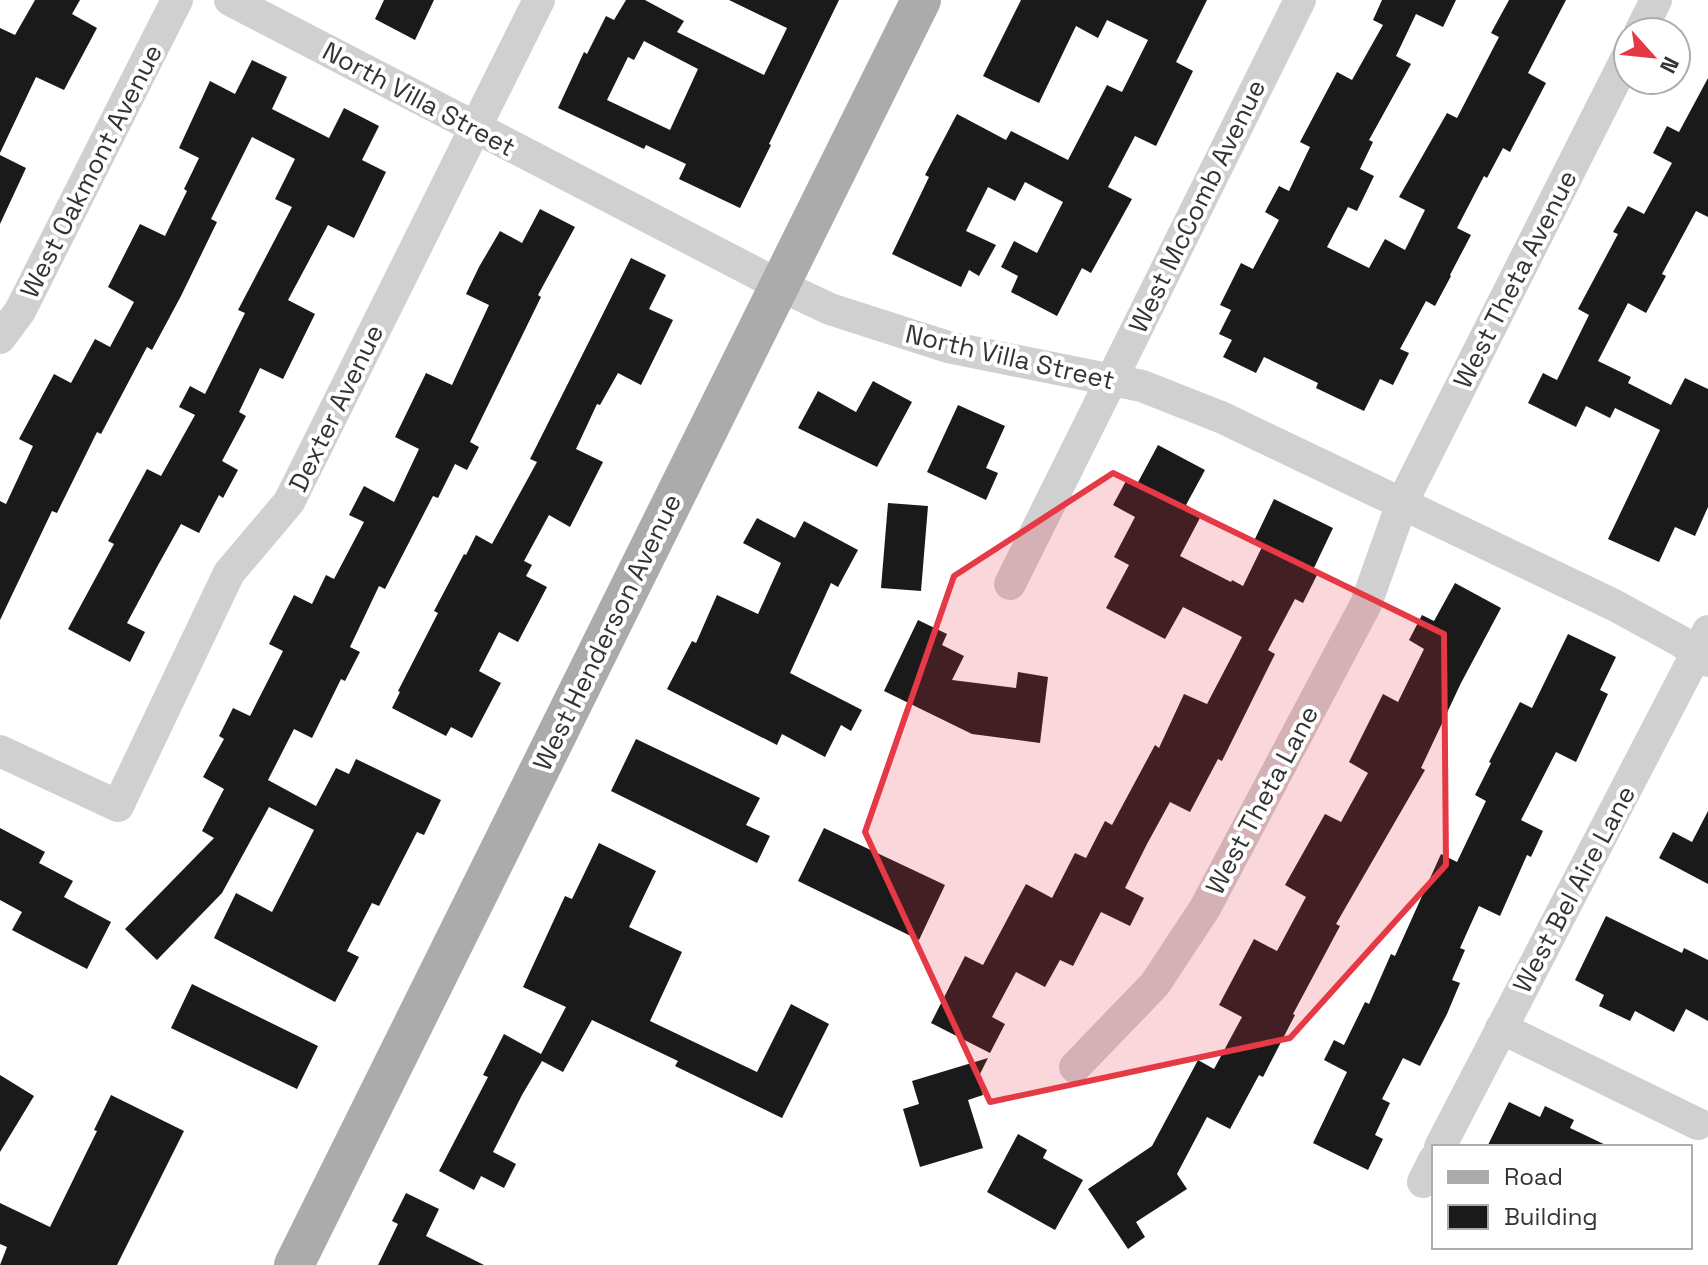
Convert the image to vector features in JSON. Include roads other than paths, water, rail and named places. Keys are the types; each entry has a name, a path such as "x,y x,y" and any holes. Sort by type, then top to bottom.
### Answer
{"main road":[{"name":"West Henderson Avenue","path":"294,1265 921,0"}],"street":[{"name":"West Oakmont Avenue","path":"0,338 20,311 177,0"},
{"name":"North Villa Street","path":"230,0 474,129 830,309 948,347 1142,386 1223,418 1704,648"},
{"name":"Dexter Avenue","path":"0,751 118,806 229,573 289,502 539,0"},
{"name":"West McComb Avenue","path":"1010,584 1300,0"},
{"name":"West Theta Avenue","path":"1402,503 1612,87"},
{"name":"West Theta Lane","path":"1075,1067 1155,984 1205,908 1366,604 1402,503"},
{"name":"West Bel Aire Lane","path":"1441,1145 1704,648"},
{"path":"1501,1028 1698,1124"}]}
